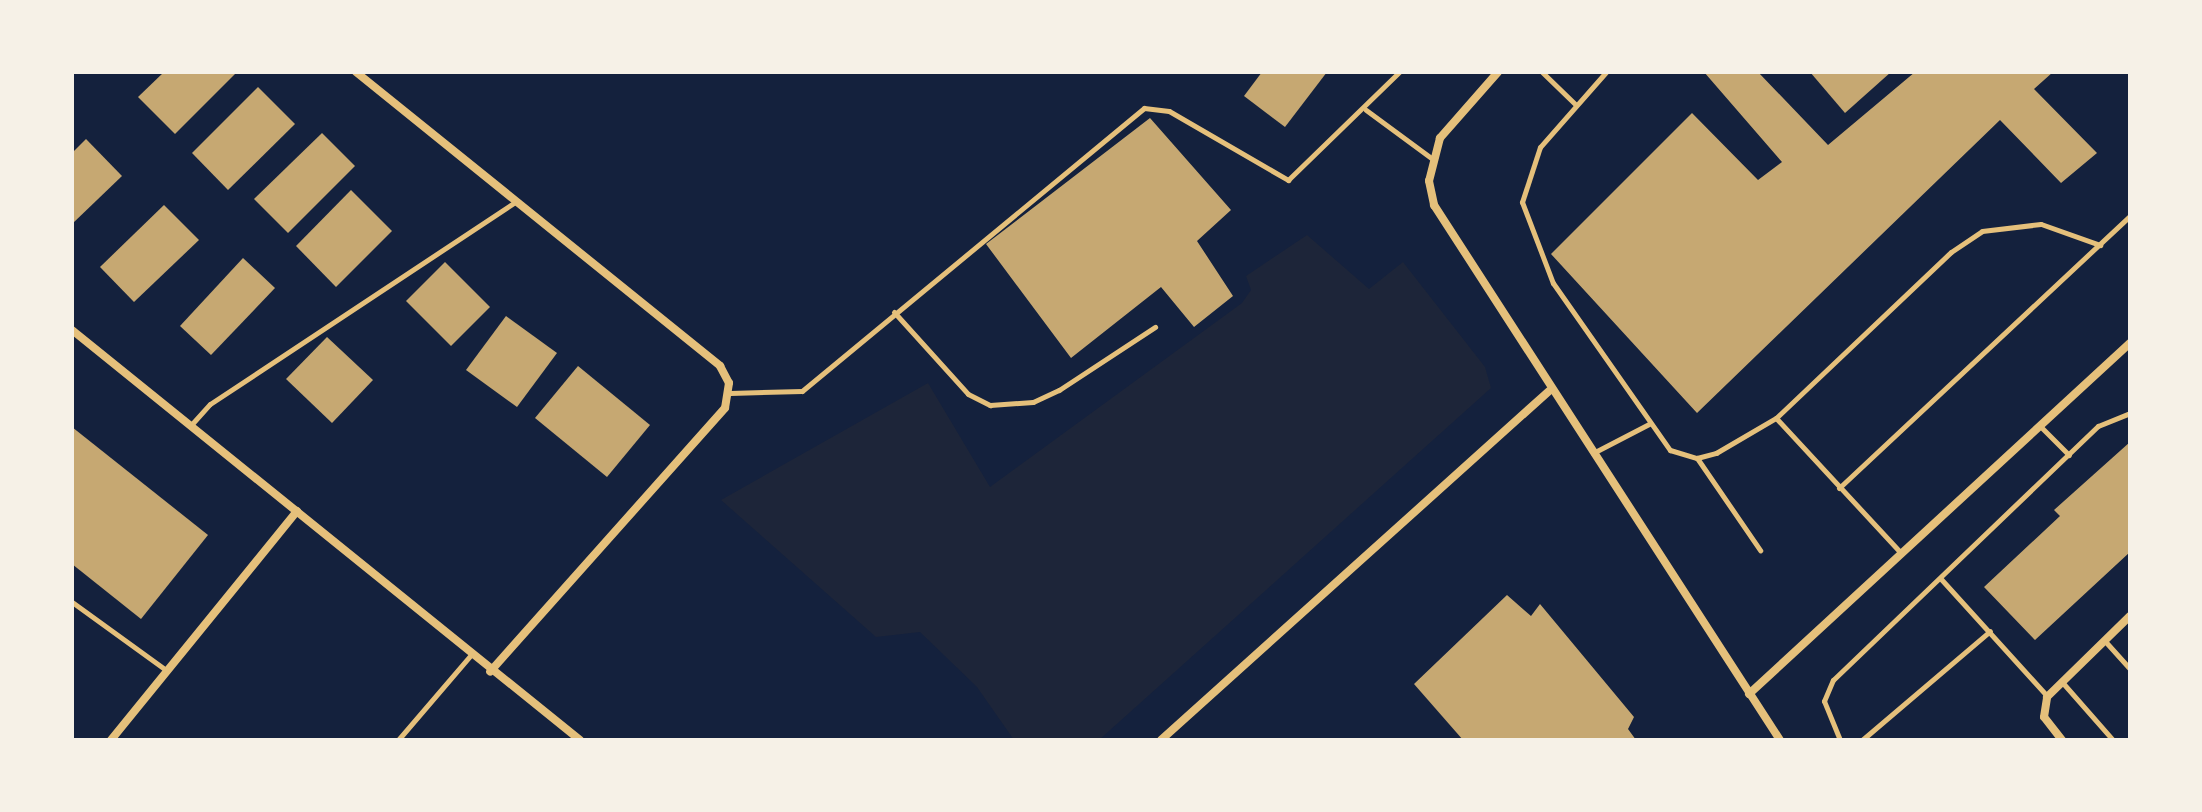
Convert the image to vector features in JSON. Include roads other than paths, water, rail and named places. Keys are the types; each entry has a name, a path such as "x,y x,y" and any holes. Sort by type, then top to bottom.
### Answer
{"street":[{"path":"356,72 720,366 730,393 725,408 490,672"},
{"path":"1498,72 1449,122 1431,158 1434,205 1549,391 1780,740"},
{"path":"72,330 297,511 470,656 580,740"},
{"path":"1749,694 2130,343"},
{"path":"1161,740 1549,391"},
{"path":"111,740 297,511"},
{"path":"2062,740 2044,717 2047,697 2130,616"}],"lane":[{"path":"730,393 802,391 1144,108 1169,111 1288,180 1366,110 1399,72"},
{"path":"1542,72 1575,104"},
{"path":"1602,73 1540,147 1522,202 1553,283 1649,424 1670,450 1697,458 1760,550"},
{"path":"1366,110 1431,158"},
{"path":"191,425 210,404 516,201"},
{"path":"1839,488 2130,216"},
{"path":"1697,458 1776,418 1951,252 1982,231 2041,224 2100,245"},
{"path":"894,312 968,394 990,405 1033,402 1059,390 1155,327"},
{"path":"1840,740 1826,712 1827,689 2098,426 2130,413"},
{"path":"1776,418 1901,553"},
{"path":"1591,454 1649,424"},
{"path":"2040,426 2069,455"},
{"path":"1941,579 2047,697"},
{"path":"72,602 166,670"},
{"path":"1862,740 1990,631"},
{"path":"2104,640 2130,669"},
{"path":"398,740 470,656"},
{"path":"2061,682 2113,740"}]}
